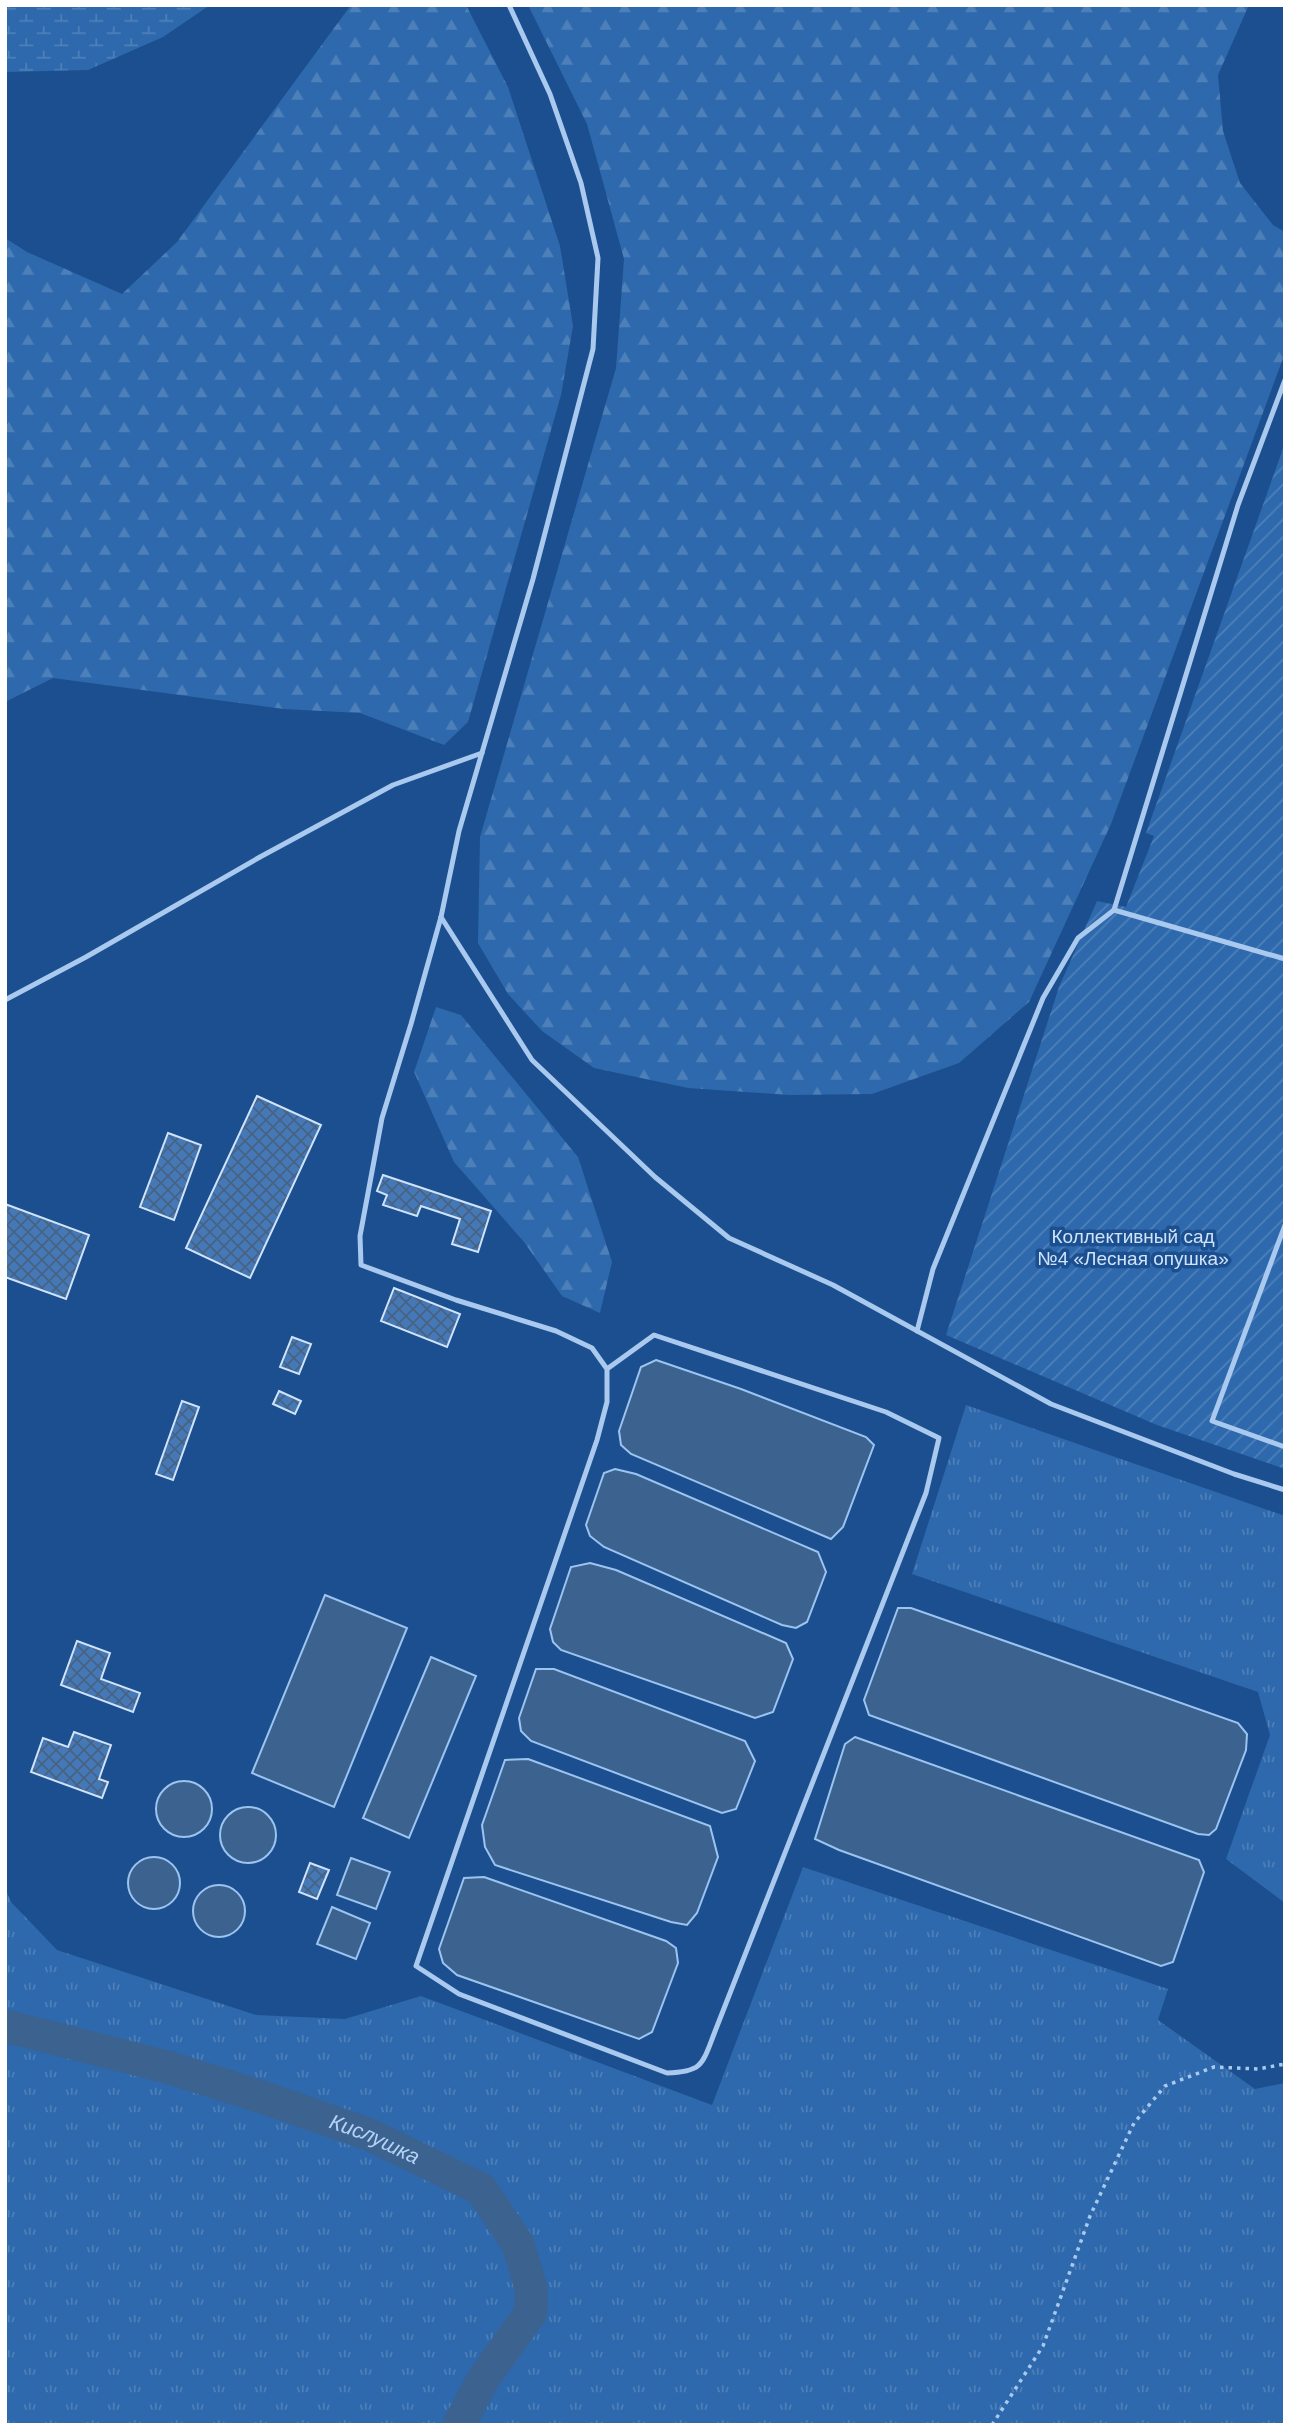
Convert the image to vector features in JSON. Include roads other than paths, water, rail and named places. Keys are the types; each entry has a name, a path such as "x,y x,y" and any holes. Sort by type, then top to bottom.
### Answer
{"lane":[{"path":"509,5 550,94 581,183 598,258 593,349 533,579 459,831 441,918 382,1118 360,1236 361,1265 456,1300 556,1331 592,1348 607,1369 607,1402 597,1440 416,1966 459,1994 667,2073 689,2072 703,2062 714,2035 926,1493 939,1438 886,1412 654,1335 607,1369"},
{"path":"917,1331 933,1269 1043,998 1078,938 1114,910 1238,505 1285,380"},
{"path":"5,1000 393,785 482,752"},
{"path":"1114,910 1285,958"},
{"path":"441,918 532,1060 655,1177 729,1238 833,1285 1052,1404 1234,1474 1285,1490"},
{"path":"1285,1225 1212,1422 1285,1447"}],"waterway":[{"name":"Кислушка","path":"5,2026 167,2067 262,2097 368,2134 481,2189 518,2244 531,2288 531,2312 482,2381 459,2425"}],"park label":[{"name":"Коллективный сад №4 «Лесная опушка»","path":"1133,1247"}]}
